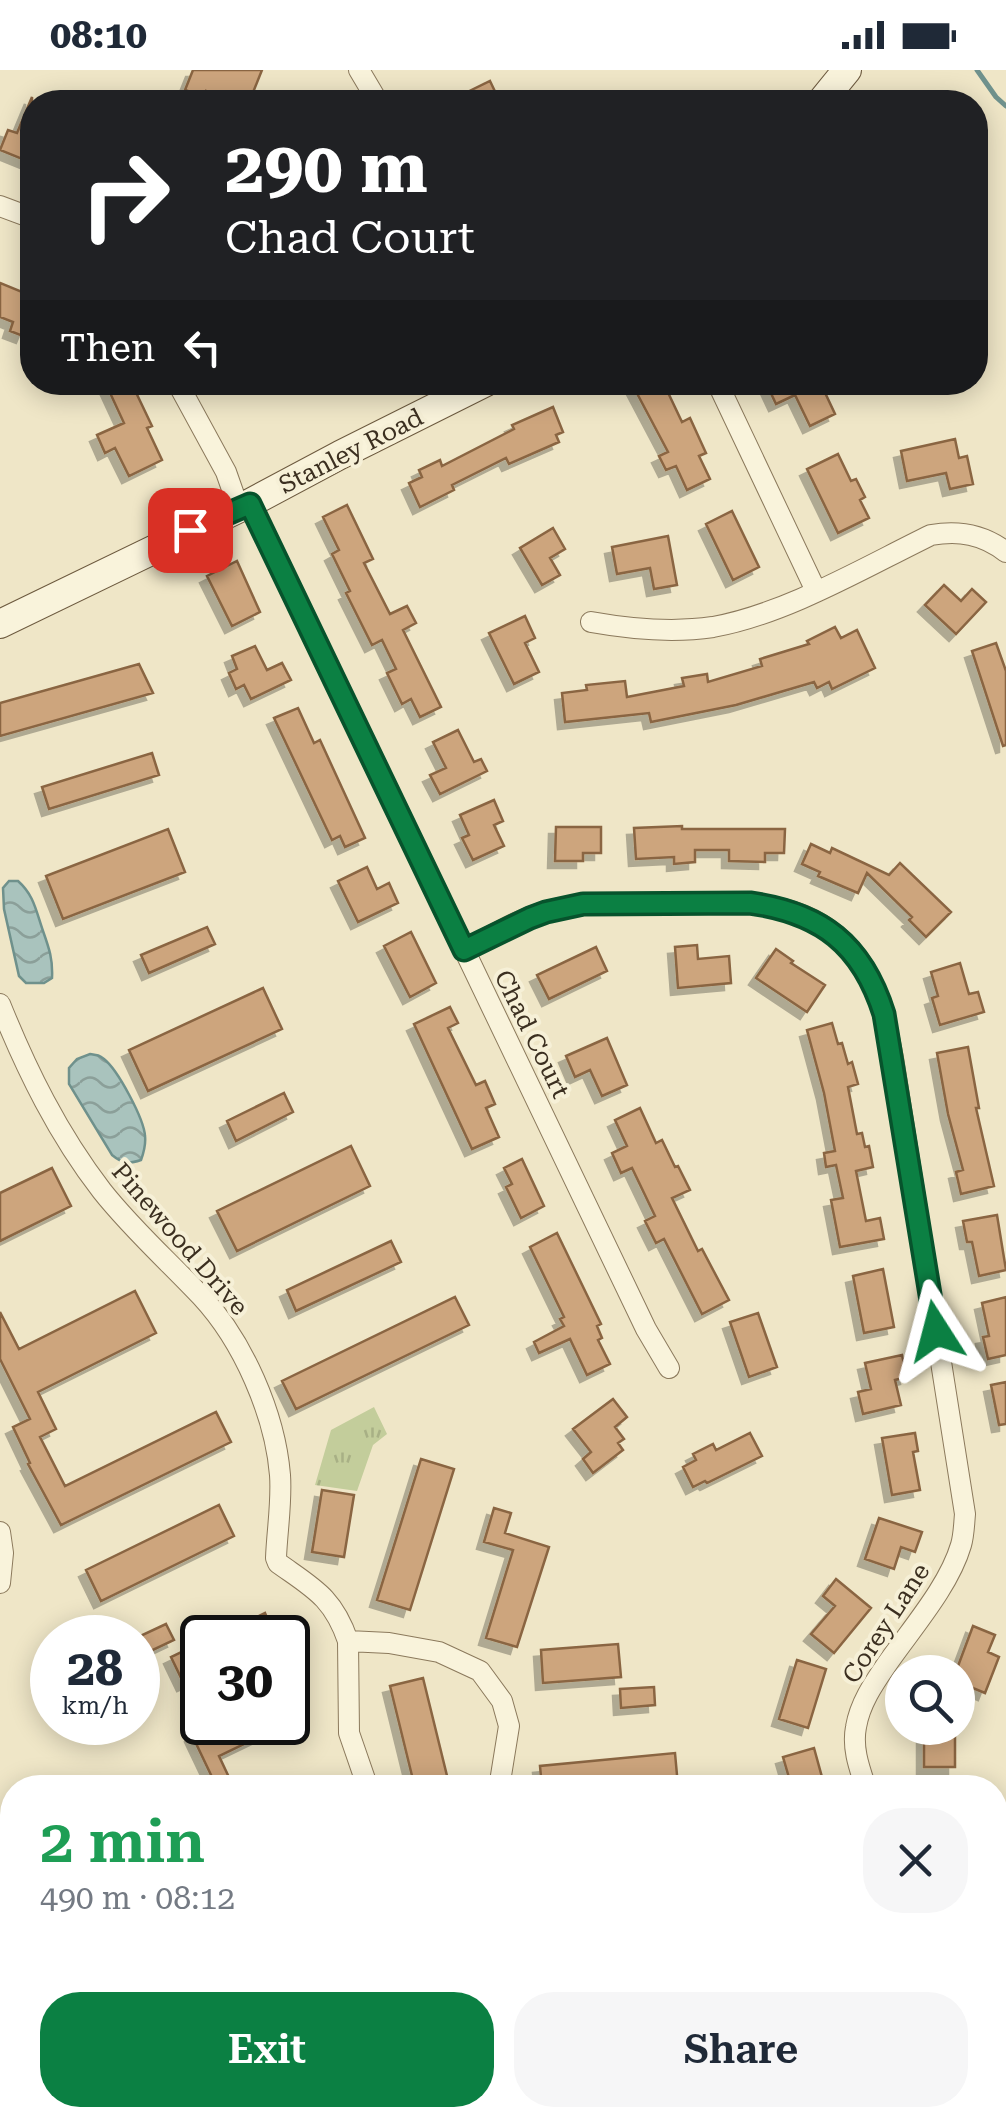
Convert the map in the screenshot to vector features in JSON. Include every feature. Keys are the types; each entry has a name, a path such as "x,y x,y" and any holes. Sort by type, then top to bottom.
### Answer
{"street":[{"path":"831,90 847,70"},
{"name":"Chad Court","path":"184,395 244,506 646,1329 669,1368"},
{"name":"Stanley Road","path":"0,624 244,506 460,395"},
{"path":"723,395 816,590"},
{"path":"591,622 677,630 711,627 775,610 948,532 978,536 1006,552"},
{"name":"Corey Lane","path":"464,950 530,918 583,904 750,903 796,913 833,932 849,948 877,990 893,1058 965,1514 963,1540 948,1576 862,1706 855,1748 861,1775"},
{"name":"Pinewood Drive","path":"0,1004 24,1062 80,1161 124,1217 204,1299 240,1348 275,1444 280,1477 276,1558 321,1593 348,1641 349,1733 364,1775"},
{"path":"0,1532 4,1553 0,1582"},
{"path":"348,1641 439,1652 480,1671 502,1701 509,1726 501,1775"}],"green space":[{"path":"374,1407 387,1434 373,1445 357,1491 315,1485 331,1430"}],"water":[{"path":"9,881 18,881 23,886 36,910 52,965 52,978 44,983 26,983 19,976 4,909 3,888"},
{"path":"90,1054 110,1065 135,1107 145,1136 141,1160 126,1162 112,1155 69,1084 69,1068 77,1059"}],"building":[{"path":"193,70 262,70 254,90 185,90"},
{"path":"490,81 494,90 472,90"},
{"path":"20,126 20,158 0,150 8,130 17,133"},
{"path":"0,283 20,291 20,335 10,331 13,322 0,317"},
{"path":"111,395 137,395 162,460 129,476 115,448 105,453 97,435 124,423"},
{"path":"638,395 669,395 682,422 690,418 706,453 699,456 710,479 687,490 676,466 666,470 659,456 668,452"},
{"path":"772,395 795,395 776,404"},
{"path":"795,395 826,395 835,414 810,426"},
{"path":"553,407 563,432 556,435 559,442 509,464 506,458 452,485 454,490 420,507 409,483 422,477 419,470 440,460 442,466 514,429 512,425"},
{"path":"955,439 959,458 967,456 973,484 950,489 946,473 907,481 901,451"},
{"path":"838,454 851,481 856,479 865,497 860,500 869,518 838,533 807,469"},
{"path":"347,505 373,559 364,563 390,614 407,606 416,623 403,630 441,707 420,717 411,699 402,704 387,673 396,669 382,640 372,645 332,554 339,550 323,517"},
{"path":"732,511 759,567 733,580 706,524"},
{"path":"553,528 565,549 550,558 560,575 542,585 520,548"},
{"path":"668,536 677,585 654,589 650,568 617,574 612,547"},
{"path":"237,561 260,612 232,626 207,576"},
{"path":"944,585 961,601 972,589 986,602 956,634 925,605"},
{"path":"525,616 535,638 525,643 539,672 514,684 489,633"},
{"path":"835,627 841,638 857,630 875,668 832,689 829,682 817,688 814,682 736,705 651,722 649,713 565,722 562,693 587,690 586,685 625,681 627,697 684,686 682,678 707,674 708,682 762,666 760,659 809,644 807,641"},
{"path":"996,643 1006,671 1003,746 972,651"},
{"path":"255,646 267,670 282,663 291,680 251,699 244,685 236,689 229,673 237,669 232,656"},
{"path":"139,664 153,693 0,736 0,703"},
{"path":"298,708 314,743 320,740 365,838 345,847 340,836 332,840 274,718"},
{"path":"458,730 474,762 481,759 487,771 440,794 430,775 446,768 433,742"},
{"path":"152,753 159,775 49,809 42,787"},
{"path":"494,800 503,821 494,825 504,846 473,860 462,838 469,835 460,815"},
{"path":"556,827 601,827 601,853 583,853 583,861 555,861"},
{"path":"634,828 785,829 784,853 765,853 765,862 729,861 729,850 695,850 695,862 674,864 674,857 636,859"},
{"path":"168,829 185,872 63,919 46,876"},
{"path":"811,844 830,853 832,848 889,875 900,863 951,912 926,937 909,920 912,917 867,873 858,893 818,876 820,872 802,864"},
{"path":"367,867 377,889 389,883 398,903 358,922 338,881"},
{"path":"207,927 215,944 149,973 141,955"},
{"path":"411,932 436,983 410,997 384,946"},
{"path":"697,945 698,959 729,956 731,983 678,988 675,947"},
{"path":"596,947 607,971 549,999 537,975"},
{"path":"776,949 825,985 807,1012 756,978"},
{"path":"960,963 969,994 978,992 984,1012 940,1025 932,998 938,996 931,972"},
{"path":"263,988 282,1029 148,1091 129,1050"},
{"path":"450,1007 458,1023 448,1028 476,1085 485,1081 495,1104 486,1108 499,1137 472,1149 414,1024"},
{"path":"832,1023 848,1064 852,1062 858,1084 848,1087 857,1134 862,1133 865,1147 869,1146 873,1167 856,1171 866,1221 880,1218 884,1239 840,1247 831,1200 843,1198 836,1165 826,1167 824,1153 835,1151 807,1030"},
{"path":"607,1038 627,1085 602,1096 590,1070 575,1077 566,1056"},
{"path":"968,1047 976,1108 994,1186 961,1194 956,1172 963,1170 937,1053"},
{"path":"284,1093 293,1112 236,1141 227,1121"},
{"path":"640,1108 656,1143 662,1140 690,1190 672,1198 698,1251 702,1249 729,1300 702,1314 664,1239 656,1243 645,1221 655,1216 632,1168 621,1173 612,1153 627,1146 615,1120"},
{"path":"351,1146 370,1186 237,1251 217,1211"},
{"path":"522,1159 544,1206 521,1218 506,1187 512,1184 504,1168"},
{"path":"52,1168 71,1206 0,1241 0,1193"},
{"path":"997,1215 1006,1270 979,1276 963,1221"},
{"path":"557,1233 601,1324 597,1326 602,1338 598,1340 610,1364 587,1375 570,1339 539,1353 534,1342 564,1326 560,1319 564,1317 530,1247"},
{"path":"391,1241 401,1262 296,1311 287,1290"},
{"path":"883,1269 894,1327 864,1333 853,1276"},
{"path":"135,1291 156,1333 38,1392 56,1429 40,1437 65,1486 216,1412 231,1442 61,1525 13,1427 30,1419 0,1359 0,1312 19,1349"},
{"path":"455,1297 469,1325 296,1409 282,1381"},
{"path":"1006,1297 1006,1355 988,1359 983,1337 989,1336 982,1303"},
{"path":"758,1313 777,1367 749,1377 730,1322"},
{"path":"902,1355 907,1377 895,1380 901,1405 863,1414 858,1392 871,1389 865,1363"},
{"path":"1006,1382 1006,1424 999,1425 991,1385"},
{"path":"613,1399 627,1417 615,1427 624,1439 618,1443 623,1450 593,1473 583,1459 591,1452 573,1429"},
{"path":"750,1433 762,1456 693,1487 683,1467 696,1460 693,1454 713,1444 716,1450"},
{"path":"915,1433 918,1451 913,1452 920,1490 892,1495 882,1438"},
{"path":"421,1459 454,1469 410,1610 377,1600"},
{"path":"322,1490 354,1495 344,1557 312,1552"},
{"path":"219,1505 234,1536 101,1601 86,1570"},
{"path":"494,1508 511,1513 505,1533 549,1547 517,1647 486,1638 513,1550 484,1542"},
{"path":"879,1518 922,1532 915,1552 901,1547 894,1569 865,1559"},
{"path":"836,1579 871,1608 834,1653 811,1634 835,1606 823,1596"},
{"path":"166,1624 174,1640 160,1647 160,1627"},
{"path":"973,1626 995,1635 988,1652 999,1657 985,1693 975,1689 975,1655 962,1655"},
{"path":"618,1644 621,1677 543,1683 541,1650"},
{"path":"180,1653 180,1676 171,1657"},
{"path":"797,1660 826,1669 808,1728 779,1719"},
{"path":"423,1678 447,1775 412,1775 390,1686"},
{"path":"654,1687 655,1705 621,1708 620,1689"},
{"path":"197,1745 242,1745 219,1756 228,1775 211,1775"},
{"path":"924,1745 955,1745 955,1767 924,1767"},
{"path":"814,1748 821,1775 788,1775 783,1757"},
{"path":"675,1753 677,1775 541,1775 540,1766"}],"waterway":[{"path":"977,70 1006,106"}],"route":[{"path":"190,530 250,504 464,950 530,918 583,904 750,903 816,921 849,948 877,990 884,1014 936,1331"}]}
